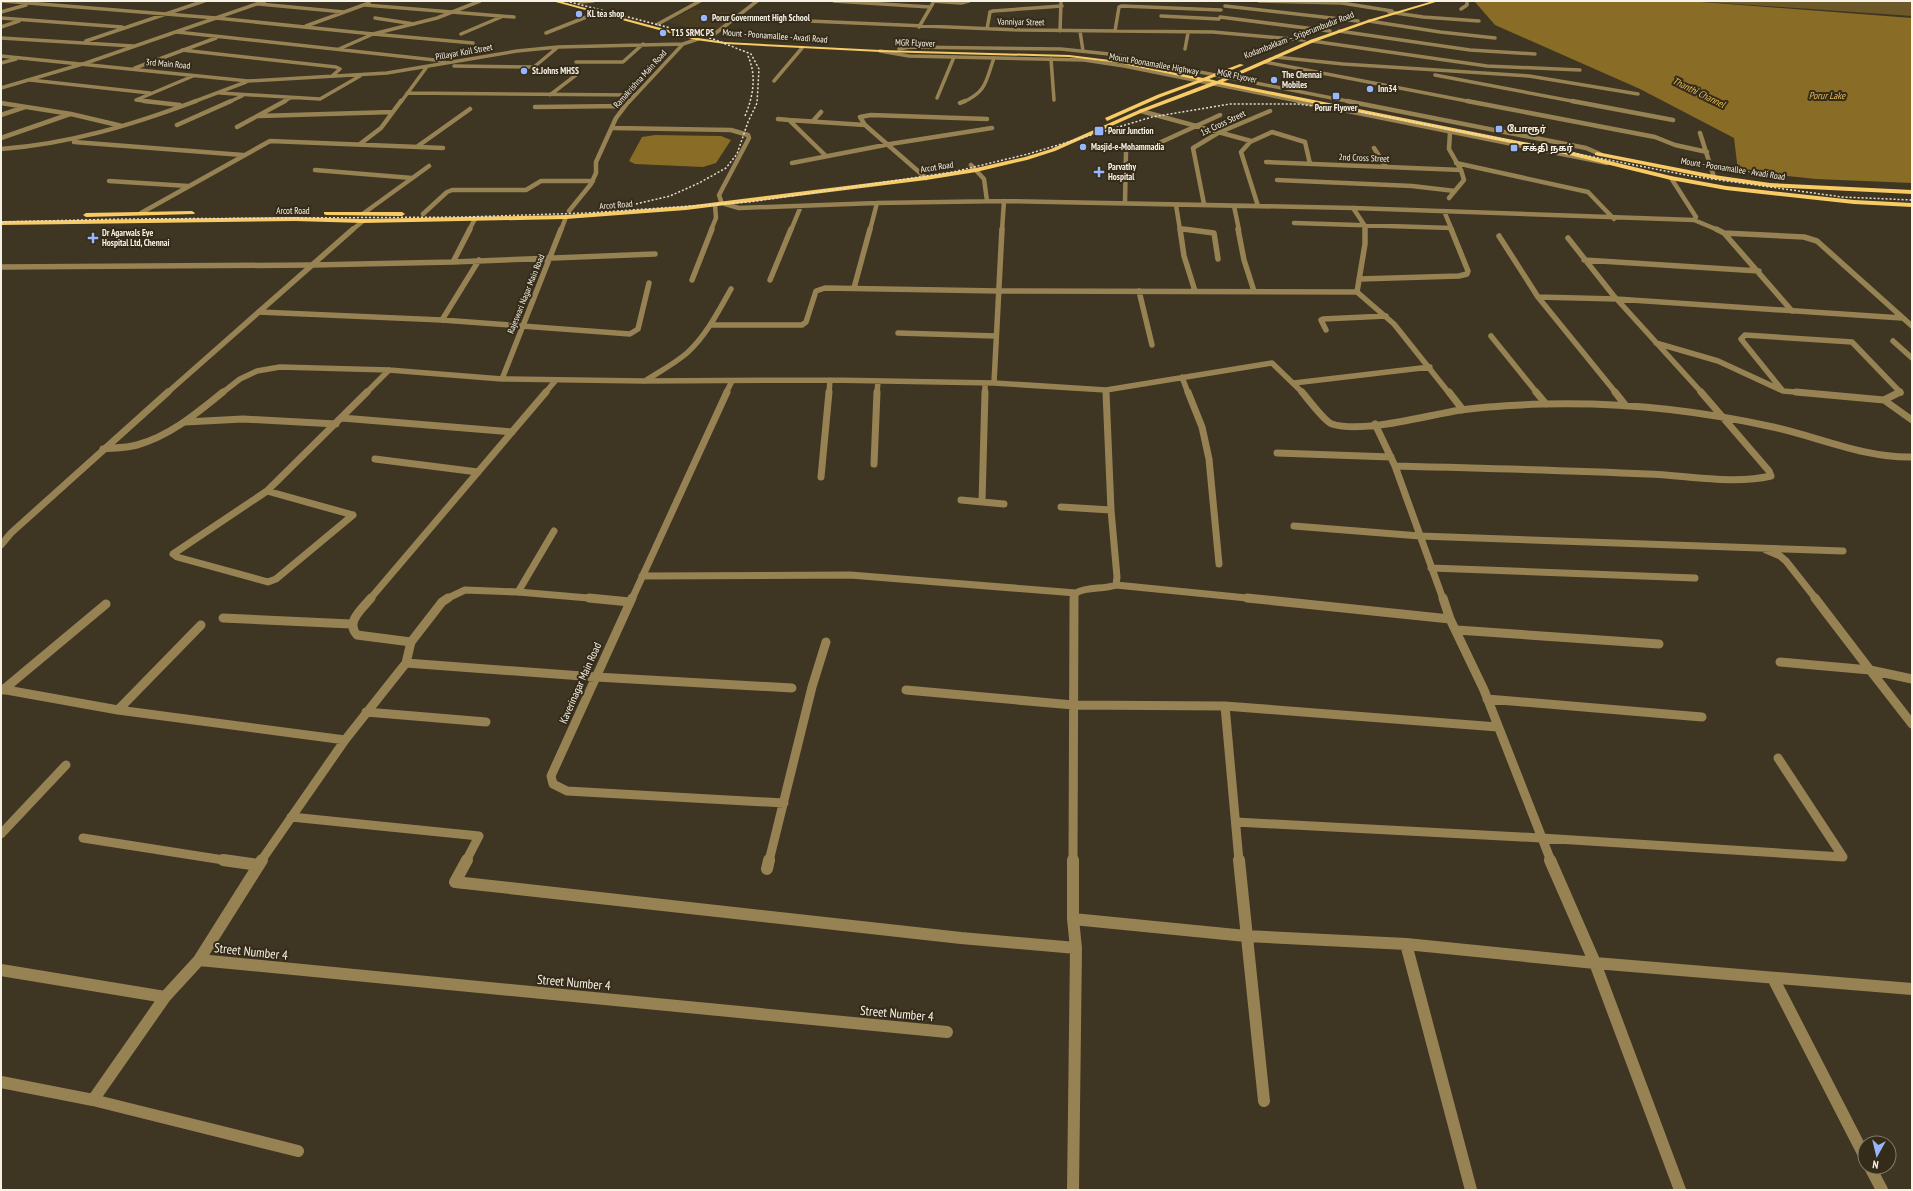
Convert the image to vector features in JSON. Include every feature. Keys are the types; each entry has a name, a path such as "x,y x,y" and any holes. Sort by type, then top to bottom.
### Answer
{"main road":[{"name":"Mount - Poonamallee - Avadi Road","path":"554,1 698,39 725,43 880,51"},
{"name":"Kodambakkam – Sriperumbudur Road","path":"1214,84 1339,31 1427,1"},
{"name":"Kodambakkam – Sriperumbudur Road","path":"1255,60 1304,40 1358,21 1437,1"},
{"path":"577,2 697,33"},
{"path":"618,18 626,15"},
{"name":"Mount - Poonamallee - Avadi Road","path":"705,34 764,43 899,49"},
{"name":"MGR FLyover","path":"899,49 1055,52 1088,54 1126,59 1600,154"},
{"name":"MGR FLyover","path":"880,51 1062,56 1118,62 1569,153 1610,164"},
{"name":"Kodambakkam – Sriperumbudur Road","path":"1201,81 1249,62"},
{"path":"1100,122 1159,96 1201,81"},
{"name":"Arcot Road","path":"1,217 141,213 568,214 723,202 976,170 1027,158 1053,150 1141,111 1214,84"},
{"path":"1280,97 1292,90"},
{"name":"Arcot Road","path":"924,176 1020,156 1087,128"},
{"name":"Mount - Poonamallee - Avadi Road","path":"1600,154 1714,177 1770,185 1912,192"},
{"name":"Mount - Poonamallee - Avadi Road","path":"1610,164 1671,178 1777,195 1909,205"},
{"name":"Arcot Road","path":"1,223 295,219 363,221 475,219 715,205 723,202"}],"street":[{"path":"3,1 166,13 473,43"},
{"path":"82,43 204,1"},
{"path":"1,88 86,63 265,1"},
{"path":"306,26 373,1"},
{"path":"338,49 373,34 454,12 480,1"},
{"path":"577,2 592,1"},
{"path":"658,24 700,1"},
{"path":"712,36 757,1"},
{"path":"834,1 930,7"},
{"path":"918,27 933,3 931,1 961,3 969,1"},
{"path":"1024,1 1025,8"},
{"path":"1060,1 1062,6 1060,31"},
{"path":"1212,33 1221,10 1230,1"},
{"path":"1259,1 1342,2 1423,18 1479,21"},
{"path":"1461,9 1466,5 1467,1"},
{"path":"1,12 30,3"},
{"path":"256,4 344,12"},
{"path":"365,4 514,18"},
{"path":"987,29 991,11 1062,6"},
{"path":"1115,31 1119,7 1122,6 1221,10"},
{"path":"1225,6 1358,21"},
{"path":"546,33 599,12"},
{"path":"461,34 503,16"},
{"path":"1161,16 1219,18 1330,31"},
{"path":"1,18 126,27"},
{"path":"375,18 414,24"},
{"name":"Vanniyar Street","path":"737,18 918,27 1212,33 1270,36 1304,40"},
{"path":"1,27 25,19"},
{"path":"1369,21 1426,31 1495,38"},
{"path":"1080,31 1083,51"},
{"path":"1339,31 1470,50 1535,54"},
{"path":"177,32 451,62"},
{"path":"1185,49 1188,33"},
{"path":"133,69 219,37"},
{"path":"1,38 133,46"},
{"path":"683,44 698,39"},
{"path":"1312,42 1487,66 1580,70"},
{"path":"576,62 623,62 643,44"},
{"name":"Pillayar Koil Street","path":"248,81 362,75 426,68 451,62 517,51 558,47 683,44"},
{"name":"Ramakrishna Main Road","path":"592,181 597,167 596,162 613,128 616,118 634,95 683,44"},
{"path":"454,66 534,67 558,47"},
{"name":"Mount Poonamallee Highway","path":"899,49 910,47 1083,51 1219,74 1292,90 1586,148 1600,154"},
{"path":"774,82 802,48"},
{"path":"182,50 336,67 340,69 332,76"},
{"name":"Mount Poonamallee Highway","path":"880,51 899,55 1084,60 1151,71 1610,164"},
{"name":"3rd Main Road","path":"1,56 86,63 248,81"},
{"path":"1,63 19,57"},
{"path":"938,98 954,57"},
{"path":"1276,57 1403,69 1529,76 1638,94"},
{"path":"960,104 975,97 983,91 994,58"},
{"path":"1051,59 1054,100"},
{"path":"1265,62 1655,138 1675,145 1707,152"},
{"path":"1151,71 1165,64"},
{"path":"360,144 380,128 426,68"},
{"path":"1403,69 1673,120"},
{"path":"182,105 136,100 196,75"},
{"path":"217,93 243,96 320,100 362,75"},
{"path":"550,95 576,75"},
{"path":"30,80 150,93"},
{"path":"1,149 37,147 68,141 122,126 248,81"},
{"path":"407,93 634,95"},
{"path":"177,125 243,96"},
{"path":"237,127 291,98"},
{"path":"1,103 71,114 122,126"},
{"path":"1,115 27,106"},
{"path":"535,107 625,106"},
{"path":"418,146 470,108"},
{"path":"1141,111 1251,141"},
{"name":"1st Cross Street","path":"1204,204 1192,150 1195,146 1218,133 1270,111"},
{"path":"259,116 393,112"},
{"path":"813,121 820,112"},
{"path":"1,138 71,114"},
{"path":"924,176 890,144 865,125 860,117 871,115 987,119"},
{"path":"1146,149 1220,115"},
{"path":"778,119 865,125"},
{"path":"789,120 826,156"},
{"path":"613,128 731,130 748,135 749,138 719,195 723,202 739,208 877,203 1004,201 1353,208 1694,220 1724,233 1804,238 1817,241 1912,326"},
{"path":"792,163 890,144 992,128"},
{"path":"1258,206 1241,152 1242,149 1251,141 1272,132 1305,142 1310,164"},
{"path":"1449,198 1464,180 1461,170 1449,149 1450,132"},
{"path":"1700,133 1714,177"},
{"path":"68,141 243,155"},
{"path":"141,213 270,141 443,148"},
{"path":"1374,148 1386,167"},
{"path":"1125,203 1126,152"},
{"name":"2nd Cross Street","path":"1266,162 1461,170"},
{"path":"1456,163 1588,192 1614,218"},
{"path":"971,165 984,179 987,201"},
{"path":"364,213 429,166"},
{"path":"315,170 412,178"},
{"path":"1671,178 1690,206 1696,218 1694,220"},
{"path":"1277,180 1412,186 1455,191"},
{"path":"109,181 188,186"},
{"path":"423,214 447,192 452,190 526,190 538,182 592,181"},
{"name":"Rajeswari Nagar Main Road","path":"502,379 568,214 592,181"},
{"path":"982,502 990,383 996,336 1004,201"},
{"path":"854,288 877,203"},
{"path":"1176,204 1184,256 1195,291"},
{"path":"692,280 716,218 715,205"},
{"path":"1909,205 1912,209"},
{"path":"770,280 802,206"},
{"path":"1234,206 1244,260 1254,292"},
{"path":"1353,208 1365,226 1365,244 1357,292"},
{"path":"1359,279 1459,276 1467,274 1468,271 1444,211"},
{"path":"453,262 475,219"},
{"path":"1,545 11,533 103,449 363,221"},
{"path":"1294,223 1451,228"},
{"path":"1180,229 1214,233 1218,259"},
{"path":"1724,233 1759,271 1792,311"},
{"path":"1499,236 1538,297 1626,406"},
{"path":"1277,453 1393,462 1748,478 1765,478 1771,476 1769,470 1723,416 1616,299 1568,238"},
{"path":"1,267 313,265 453,262 655,254"},
{"path":"442,320 479,260"},
{"path":"1584,260 1759,271"},
{"path":"259,312 442,320 626,334 634,333 638,329 649,283"},
{"path":"711,325 796,326 806,322 816,291 825,288 999,291 1357,292 1386,316 1430,367 1462,410"},
{"path":"644,381 685,354 711,325 731,289"},
{"path":"1139,291 1152,345"},
{"path":"1538,297 1616,299 1902,318"},
{"path":"1326,330 1321,323 1321,320 1323,319 1386,316"},
{"path":"898,333 996,336"},
{"path":"1656,343 1718,361 1784,391 1884,400 1901,393 1852,342 1744,335 1741,338 1784,391"},
{"path":"1491,336 1546,404"},
{"path":"1893,341 1912,358"},
{"path":"103,449 143,443 159,437 185,422 240,379 257,371 280,367 389,370 502,379 644,381 830,380 990,383 1106,390 1272,363 1294,383 1330,424 1342,427 1375,424 1462,410 1546,404 1626,406 1723,416 1794,432 1870,453 1912,457"},
{"path":"1294,383 1430,367"},
{"path":"267,491 353,515 276,579 268,582 177,557 172,554 267,491 389,370"},
{"path":"1182,377 1202,426 1209,459 1219,564"},
{"path":"411,642 357,635 352,630 351,624 556,380"},
{"path":"821,477 830,380"},
{"name":"Kaverinagar Main Road","path":"732,381 551,776 553,784 558,788 567,791 784,802"},
{"path":"874,464 878,381"},
{"path":"1106,390 1111,510 1117,577 1116,585"},
{"path":"1884,400 1912,420"},
{"path":"342,418 512,432"},
{"path":"185,422 243,419 336,424"},
{"path":"1375,424 1393,462 1450,619 1457,630 1487,699 1541,838 1595,963 1680,1190"},
{"path":"375,459 478,472"},
{"path":"961,500 1004,504"},
{"path":"1061,507 1111,510"},
{"path":"1294,526 1420,536 1843,551"},
{"path":"518,592 554,531"},
{"path":"1762,548 1780,556 1786,561 1912,724"},
{"path":"1431,568 1695,578"},
{"path":"642,576 850,575 1076,593"},
{"path":"1073,1190 1076,948 1073,919 1073,602 1076,593 1081,589 1105,589 1116,585 1450,619"},
{"path":"93,1100 165,997 199,960 259,864 291,817 345,740 406,663 411,642 442,602 454,594 465,590 518,592 630,602"},
{"path":"2,690 106,604"},
{"path":"224,618 351,624"},
{"path":"118,710 201,625"},
{"path":"1457,630 1659,644"},
{"path":"767,869 812,687 826,642"},
{"path":"1780,662 1870,670 1912,678"},
{"path":"406,663 596,677 792,688"},
{"path":"2,690 118,710 345,740"},
{"path":"906,690 1073,705 1226,706 1498,727"},
{"path":"1487,699 1702,717"},
{"path":"1226,706 1246,936 1264,1101"},
{"path":"366,712 486,722"},
{"path":"1236,822 1541,838 1843,857 1778,758"},
{"path":"1,834 66,765"},
{"path":"291,817 479,836 455,882 961,938 1076,948"},
{"path":"83,838 259,864"},
{"path":"1073,919 1246,936 1406,944 1595,963 1912,989"},
{"path":"1406,944 1471,1190"},
{"name":"Street Number 4","path":"199,960 947,1032"},
{"path":"1,970 165,997"},
{"path":"1773,978 1857,1141"},
{"path":"1,1082 93,1100 298,1151"},
{"path":"1874,1175 1882,1190"}],"shaded area":[{"path":"1692,1 1912,1 1912,16"},
{"name":"Porur Government High School","path":"692,9 740,13 713,33 667,22"}],"water":[{"name":"Porur Lake","path":"1688,1 1912,18 1912,183 1816,179 1738,171 1734,138 1640,89 1495,25 1475,2"},
{"path":"655,135 721,136 731,140 716,163 703,167 635,164 629,161 642,137"}],"railway":[{"path":"566,1 713,39 751,54 759,69 757,103 748,122 737,154 726,168 699,183 670,196 627,206"},
{"path":"745,116 753,86 751,64 748,56"},
{"path":"1,222 122,219 465,217 586,213 750,202 953,172 1028,154 1152,117 1230,104 1297,104 1357,111 1691,176 1842,197 1912,200"}],"place":[{"name":"KL tea shop","path":"579,14"},
{"name":"Porur Government High School","path":"704,18"},
{"name":"T15 SRMC PS","path":"663,33"},
{"name":"St.Johns MHSS","path":"524,71"},
{"name":"The Chennai Mobiles","path":"1274,80"},
{"name":"Inn34","path":"1370,89"},
{"name":"Porur Flyover","path":"1336,96"},
{"name":"போரூர்","path":"1499,129"},
{"name":"Porur Junction","path":"1099,131"},
{"name":"Masjid-e-Mohammadia","path":"1083,147"},
{"name":"சக்தி நகர்","path":"1514,148"},
{"name":"Parvathy Hospital","path":"1099,172"},
{"name":"Dr Agarwals Eye Hospital Ltd, Chennai","path":"93,238"}],"water label":[{"name":"Thanthi Channel","path":"1699,92"}]}
